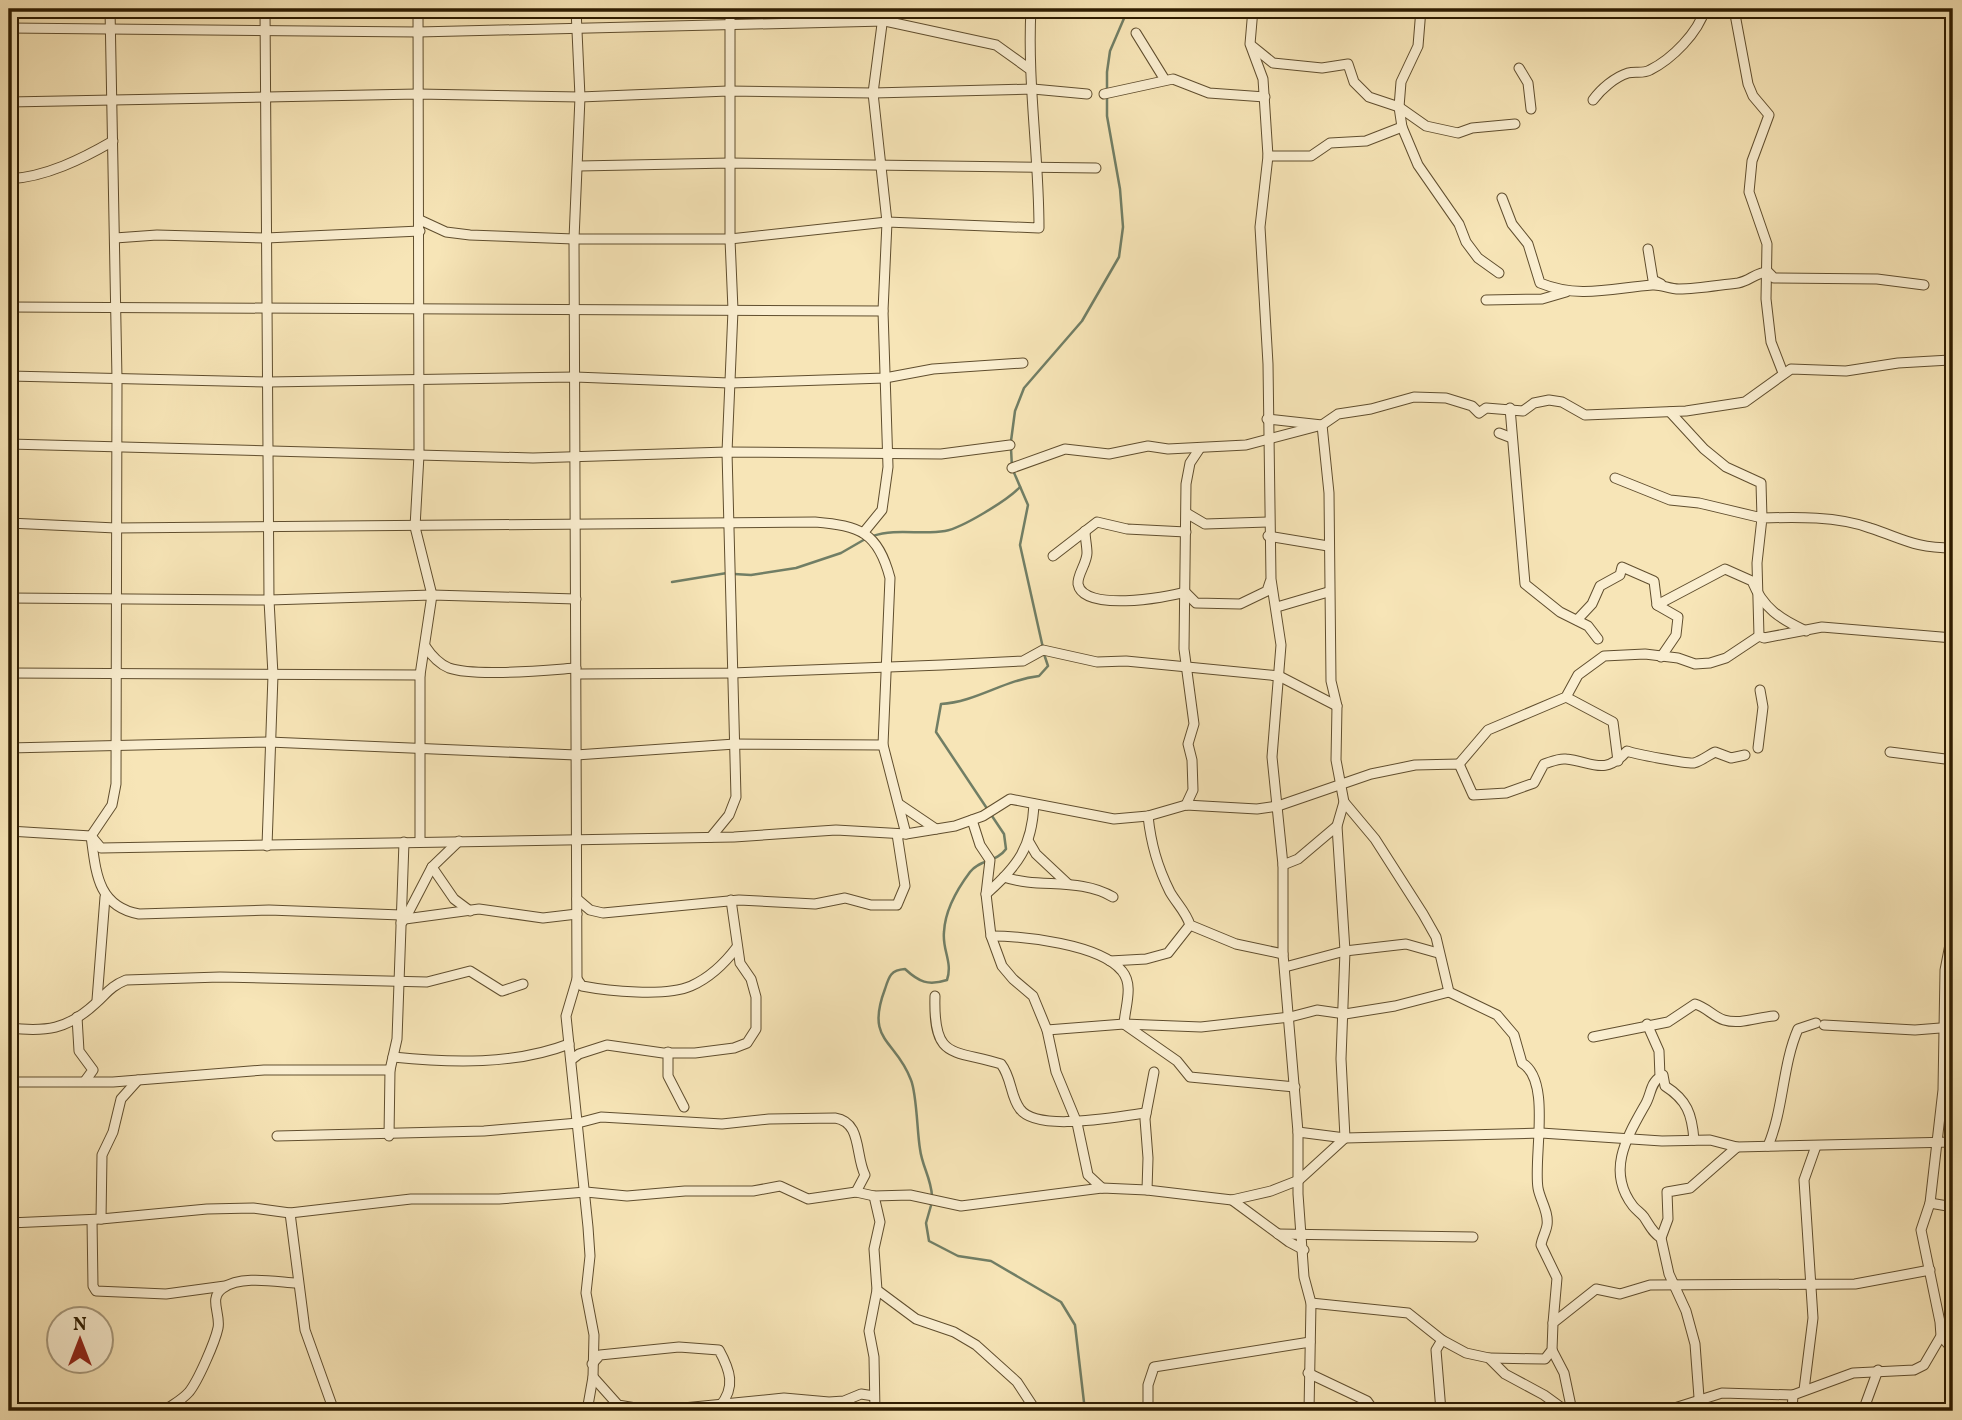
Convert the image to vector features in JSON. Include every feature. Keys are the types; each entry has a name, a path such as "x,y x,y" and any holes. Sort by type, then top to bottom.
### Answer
{"street":[{"path":"97,1002 105,897 91,836 112,805 116,783 114,674 117,599 117,379 113,100 108,29 110,9"},
{"path":"265,9 271,529 269,600 273,675 267,846"},
{"path":"418,9 419,455 415,527 432,595 420,675 420,841"},
{"path":"576,9 580,97 574,239 578,671 577,979 566,1016 586,1192 584,1208 590,1256 586,1293 594,1335 593,1377 587,1411"},
{"path":"711,838 730,815 736,797 727,452 733,310 728,91 730,9"},
{"path":"864,532 882,510 888,451 883,311 887,222 873,93 885,21 884,9"},
{"path":"420,220 446,232 470,235 574,239 730,239 887,222 1039,228 1039,166 1033,89 1028,68 1031,9"},
{"path":"1253,9 1251,44 1263,79 1268,156 1260,227 1267,345 1270,579 1277,607 1281,645 1272,757 1283,865 1283,954 1298,1132 1298,1194 1304,1277 1311,1303 1309,1411"},
{"path":"1421,9 1418,46 1401,82 1399,107 1402,127 1418,165 1458,223 1466,243 1478,258 1499,273"},
{"path":"1593,100 1602,89 1629,73 1647,72 1668,60 1694,30 1705,9"},
{"path":"1734,9 1748,84 1769,119 1752,161 1749,192 1767,244 1766,299 1771,342 1783,373"},
{"path":"9,28 418,32 577,26 730,26 885,21 996,45 1028,68"},
{"path":"1136,33 1165,79"},
{"path":"1251,44 1273,64 1322,68 1348,64 1354,82 1368,97 1399,107 1426,126 1458,133 1472,128 1515,124"},
{"path":"1519,68 1528,83 1531,109"},
{"path":"1104,94 1155,85 1165,79 1181,80 1209,93 1265,97"},
{"path":"9,103 418,94 580,97 728,91 873,93 1033,89 1087,94"},
{"path":"1268,156 1311,156 1331,143 1366,141 1402,127"},
{"path":"9,179 63,166 113,141"},
{"path":"579,166 730,163 1096,168"},
{"path":"1502,198 1512,223 1528,244 1540,283 1568,292 1590,293 1656,284 1668,288 1738,283 1760,271 1768,272 1774,278 1877,279 1924,285"},
{"path":"115,238 169,235 266,238 420,232"},
{"path":"1648,249 1653,280 1668,288"},
{"path":"1486,300 1542,299 1568,292"},
{"path":"9,307 574,312 883,311"},
{"path":"1510,408 1523,411 1534,403 1549,400 1562,402 1585,415 1670,412 1736,405 1770,386 1783,373 1802,369 1818,372 1846,371 1921,360 1950,360 1953,364"},
{"path":"9,376 268,382 575,377 729,383 886,378 933,369 1023,363"},
{"path":"1012,468 1065,449 1110,454 1148,446 1200,448 1246,445 1322,425 1338,414 1371,410 1414,397 1446,398 1472,406 1479,413 1486,408 1506,412 1510,408"},
{"path":"1510,408 1525,584 1560,612 1588,626 1598,639"},
{"path":"1670,412 1726,467 1761,483 1759,636"},
{"path":"1267,419 1322,425"},
{"path":"1322,425 1329,493 1331,681 1337,706 1336,760 1344,803 1375,839 1436,937 1449,992"},
{"path":"1499,433 1512,438"},
{"path":"9,444 269,452 575,456 888,451 941,454 1010,445"},
{"path":"1186,805 1192,790 1192,760 1188,744 1194,724 1185,667 1188,471 1200,448"},
{"path":"1615,478 1670,500 1699,503 1762,517 1840,522 1869,527 1911,545 1953,548"},
{"path":"1188,514 1205,524 1268,522"},
{"path":"9,523 116,528 271,529 729,526 815,522 856,527 871,536 886,561 890,578 883,745 900,804 905,886 897,905 872,905 845,898 815,904 731,900 604,912 590,910 576,901 577,888"},
{"path":"1053,556 1093,524 1101,522 1127,529 1186,532"},
{"path":"1085,531 1087,554 1077,581 1088,598 1119,601 1185,592"},
{"path":"1269,536 1328,546"},
{"path":"1577,620 1592,604 1600,586 1617,578 1622,567 1654,581 1657,605"},
{"path":"1657,605 1696,586 1720,569 1738,572 1752,581 1758,594 1776,617 1807,632"},
{"path":"1185,592 1196,603 1240,604 1267,591 1270,579"},
{"path":"1277,607 1328,592"},
{"path":"9,598 269,600 432,595 576,599"},
{"path":"1657,605 1678,617 1676,635 1661,657"},
{"path":"1759,636 1764,638 1807,632 1822,627 1953,638"},
{"path":"9,831 91,836 101,848 711,838 836,830 902,834 972,820 1010,799 1114,819 1148,816 1186,805 1237,809 1278,806 1371,774 1415,765 1459,764 1488,730 1539,706 1550,705 1566,697 1578,674 1604,656 1645,654 1710,663 1726,658 1759,636"},
{"path":"425,646 432,656 450,669 732,673 1023,660 1043,650 1097,662 1126,661 1279,676 1337,706"},
{"path":"9,673 420,675"},
{"path":"1758,748 1763,707 1760,690"},
{"path":"1566,697 1613,722 1618,761"},
{"path":"9,748 270,742 576,755 735,744 883,745"},
{"path":"1459,764 1474,795 1506,793 1534,783 1544,764 1558,759 1567,758 1591,767 1618,761 1627,751 1640,756 1661,756 1693,763 1715,752 1731,758 1745,755"},
{"path":"1890,752 1953,760"},
{"path":"1344,803 1337,826 1345,951 1345,1014 1341,1059 1345,1138"},
{"path":"900,804 936,829"},
{"path":"986,894 1004,877 1029,842 1034,804"},
{"path":"1148,816 1153,853 1172,895 1186,912 1191,925 1236,944 1283,954"},
{"path":"972,820 980,845 990,860 986,894 991,936 1002,966 1033,996 1047,1030 1056,1072 1077,1123 1088,1175 1102,1188"},
{"path":"1283,865 1298,859 1337,826"},
{"path":"402,919 432,867 459,841"},
{"path":"389,1136 390,1070 402,919 404,842"},
{"path":"1029,842 1036,853 1068,884"},
{"path":"432,867 454,899 470,911"},
{"path":"1004,877 1016,881 1068,884 1103,891 1113,897"},
{"path":"105,897 124,911 139,914 269,910 402,919 497,910 543,918 577,914"},
{"path":"571,1060 579,1054 607,1045 667,1052 734,1048 753,1036 756,997 737,947 731,900"},
{"path":"991,936 1018,936 1047,941 1110,961 1146,959 1168,953 1191,925"},
{"path":"1953,929 1945,970 1949,1027 1943,1090 1930,1203 1921,1230 1941,1336 1953,1350"},
{"path":"1285,967 1345,951 1406,944 1438,953"},
{"path":"577,979 582,986 605,990 689,988 712,974 737,947"},
{"path":"1110,961 1123,972 1129,996 1124,1024"},
{"path":"9,1028 58,1028 97,1002 105,990 126,980 220,977 398,983 446,979 470,971 482,976 491,987 502,991 523,984"},
{"path":"1047,1030 1124,1024 1201,1027 1290,1017 1317,1010 1345,1014 1395,1006 1449,992 1497,1015 1514,1035 1519,1056 1528,1066 1537,1085 1541,1133 1536,1170 1538,1190 1547,1219 1541,1245 1557,1278 1552,1350 1564,1373 1572,1411"},
{"path":"935,996 934,1016 940,1040 950,1051 1001,1064 1008,1073 1020,1109 1031,1119 1077,1123 1146,1113"},
{"path":"1592,1037 1647,1024 1668,1022 1695,1004 1712,1011 1722,1020 1746,1022 1774,1016"},
{"path":"77,1017 79,1051 93,1070 85,1081"},
{"path":"1124,1024 1177,1061 1190,1077 1295,1087"},
{"path":"1647,1024 1659,1051 1660,1076 1655,1080 1646,1105 1625,1139 1619,1168 1622,1187 1651,1231 1661,1238"},
{"path":"1768,1146 1779,1113 1791,1046 1798,1028 1820,1024 1915,1030 1949,1027"},
{"path":"393,1057 460,1061 539,1056 569,1044"},
{"path":"667,1052 668,1076 684,1107"},
{"path":"9,1082 138,1080 264,1070 390,1070"},
{"path":"1147,1190 1146,1113 1154,1072"},
{"path":"1664,1075 1665,1086 1681,1097 1688,1108 1694,1140"},
{"path":"138,1080 121,1099 113,1132 102,1155 93,1286 96,1290 166,1294 248,1281 298,1283"},
{"path":"276,1136 389,1136 578,1123 601,1117 722,1124 795,1117 845,1120 856,1132 856,1151 865,1175 856,1192"},
{"path":"1298,1132 1345,1138 1541,1133 1625,1139 1694,1140 1737,1147 1953,1142"},
{"path":"9,1223 96,1220 208,1209 253,1208 289,1213 411,1199 499,1199 586,1192 627,1196 685,1191 753,1191 780,1186 808,1199 856,1192 874,1196 909,1195 961,1206 1102,1188 1147,1190 1232,1200 1300,1180 1315,1162 1345,1138"},
{"path":"1804,1390 1813,1318 1804,1180 1816,1146"},
{"path":"1700,1411 1695,1344 1686,1311 1673,1286 1661,1238 1668,1219 1667,1192 1690,1188 1737,1147"},
{"path":"874,1196 880,1222 874,1249 877,1290 869,1331 874,1411"},
{"path":"1232,1200 1304,1250"},
{"path":"1930,1203 1953,1207"},
{"path":"289,1213 305,1330 334,1411"},
{"path":"1278,1234 1473,1237"},
{"path":"1553,1323 1596,1289 1620,1294 1650,1285 1812,1287 1854,1284 1930,1270"},
{"path":"164,1411 189,1392 195,1382 218,1329 215,1299 225,1286"},
{"path":"877,1290 912,1317 954,1332 976,1345 1017,1382 1036,1411"},
{"path":"1311,1303 1400,1311 1466,1353 1489,1358 1545,1359 1552,1350"},
{"path":"1665,1411 1723,1393 1793,1395 1853,1373 1906,1371 1924,1365 1941,1336"},
{"path":"1441,1411 1436,1350 1443,1340"},
{"path":"1148,1411 1148,1385 1154,1367 1310,1342"},
{"path":"592,1364 600,1355 679,1347 719,1350 730,1379 729,1396 720,1406"},
{"path":"1489,1358 1505,1374 1566,1411"},
{"path":"1863,1411 1878,1370"},
{"path":"1308,1373 1367,1401 1374,1411"},
{"path":"593,1377 618,1405 653,1411 784,1398 844,1401 861,1394 874,1396"},
{"path":"1792,1411 1793,1395"}],"waterway":[{"path":"1011,441 1015,411 1024,388 1082,321 1119,257 1123,227 1120,189 1107,116 1107,72 1110,51 1128,9"},
{"path":"1011,448 1012,468 1028,505 1020,545 1043,648"},
{"path":"873,536 891,532 936,532 953,529 984,513 1020,487"},
{"path":"734,574 751,575 796,568 841,553 867,538"},
{"path":"672,582 727,573"},
{"path":"932,1196 921,1155 913,1087 905,1066 880,1030 880,1006 886,984 894,972 905,969 919,980 929,983 947,980 949,967 944,932 953,900 974,868 1006,849 1004,834 936,732 941,704 1039,676 1048,666 1044,654"},
{"path":"932,1202 926,1223 929,1241 958,1256 991,1261 1061,1302 1075,1325 1085,1411"}]}
